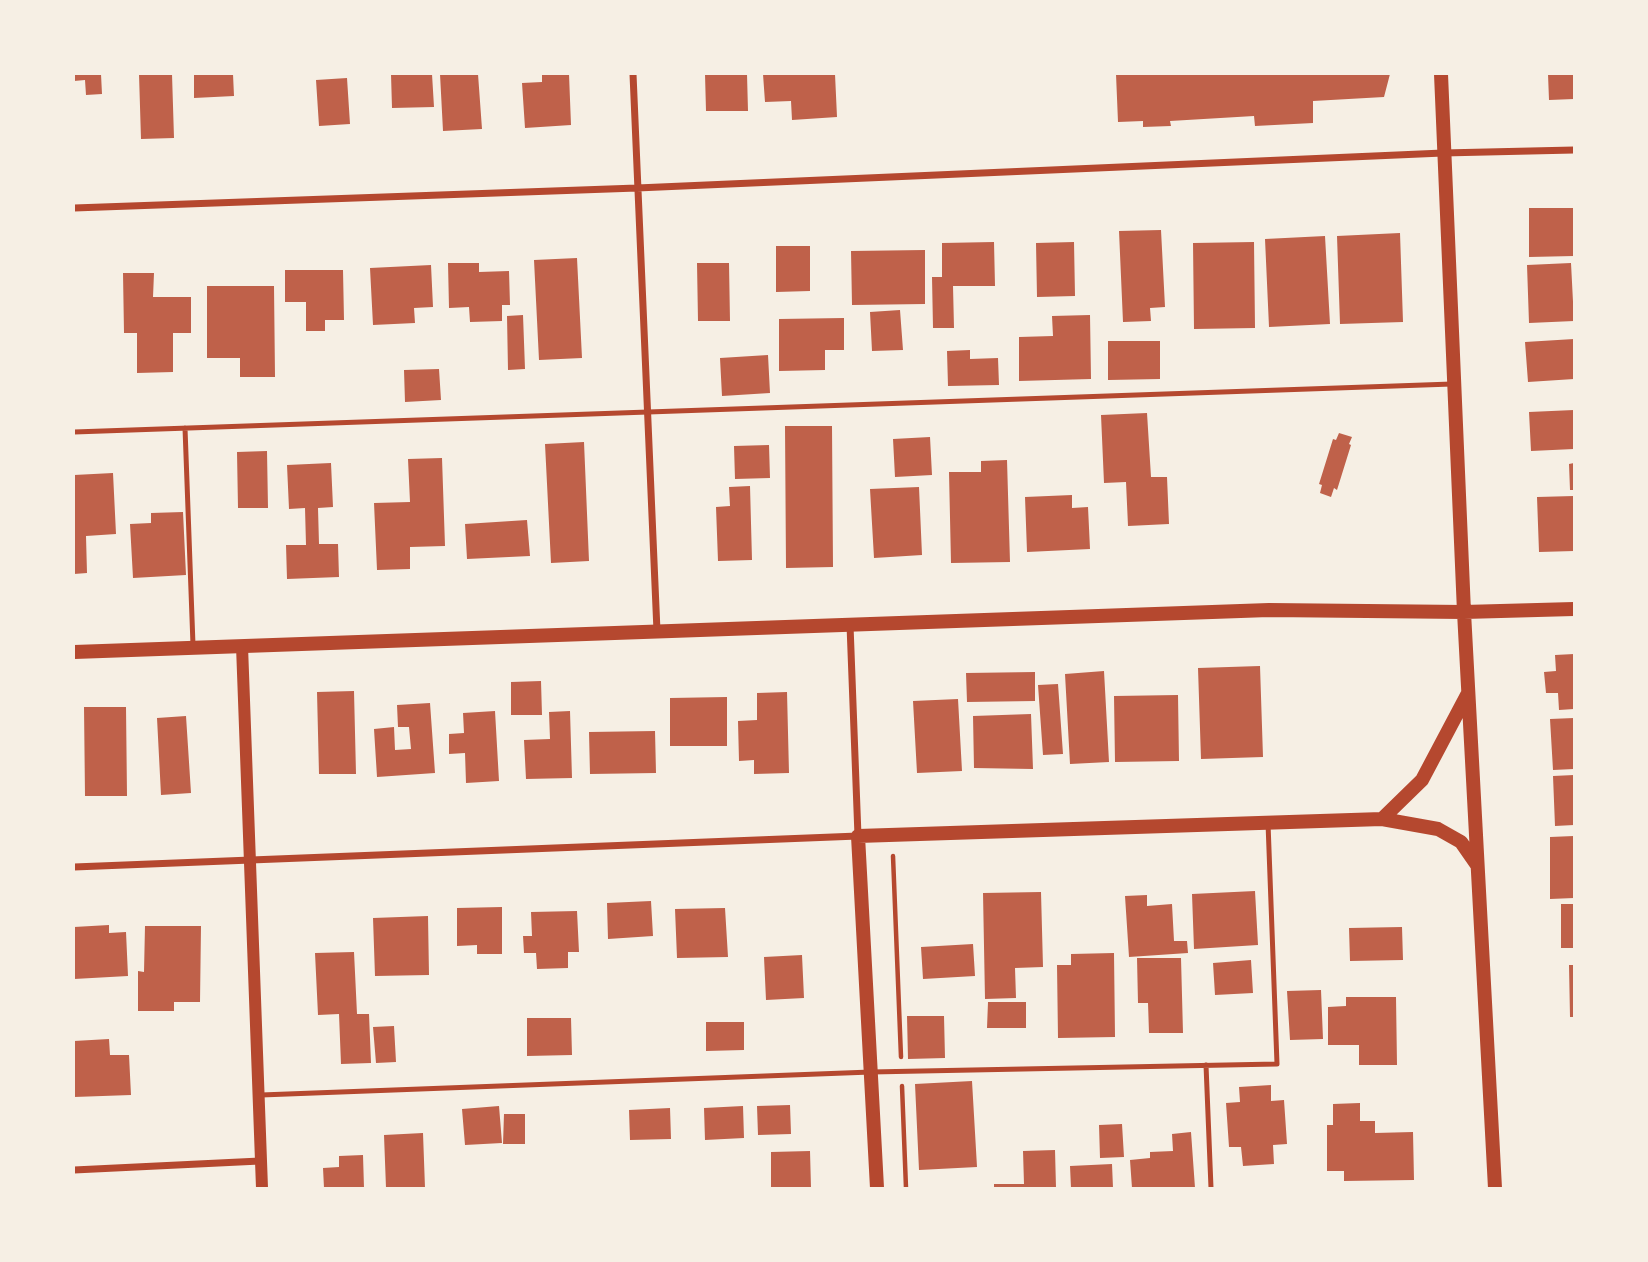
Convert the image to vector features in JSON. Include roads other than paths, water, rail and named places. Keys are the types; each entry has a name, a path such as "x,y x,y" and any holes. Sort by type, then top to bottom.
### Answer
{"main road":[{"path":"1441,74 1464,612 1495,1188"},
{"path":"74,652 1269,610 1464,612 1574,609"},
{"path":"1382,818 1422,780 1468,694"},
{"path":"877,1188 859,836 1382,818 1438,829 1461,842 1478,866"}],"street":[{"path":"633,74 657,631"},
{"path":"74,208 1574,150"},
{"path":"74,867 859,836 850,625"},
{"path":"242,646 262,1188"},
{"path":"74,1170 260,1161"}],"lane":[{"path":"74,432 1453,384"},
{"path":"185,428 193,648"},
{"path":"257,1095 871,1072 1277,1064 1268,822"},
{"path":"1206,1065 1211,1188"}]}
